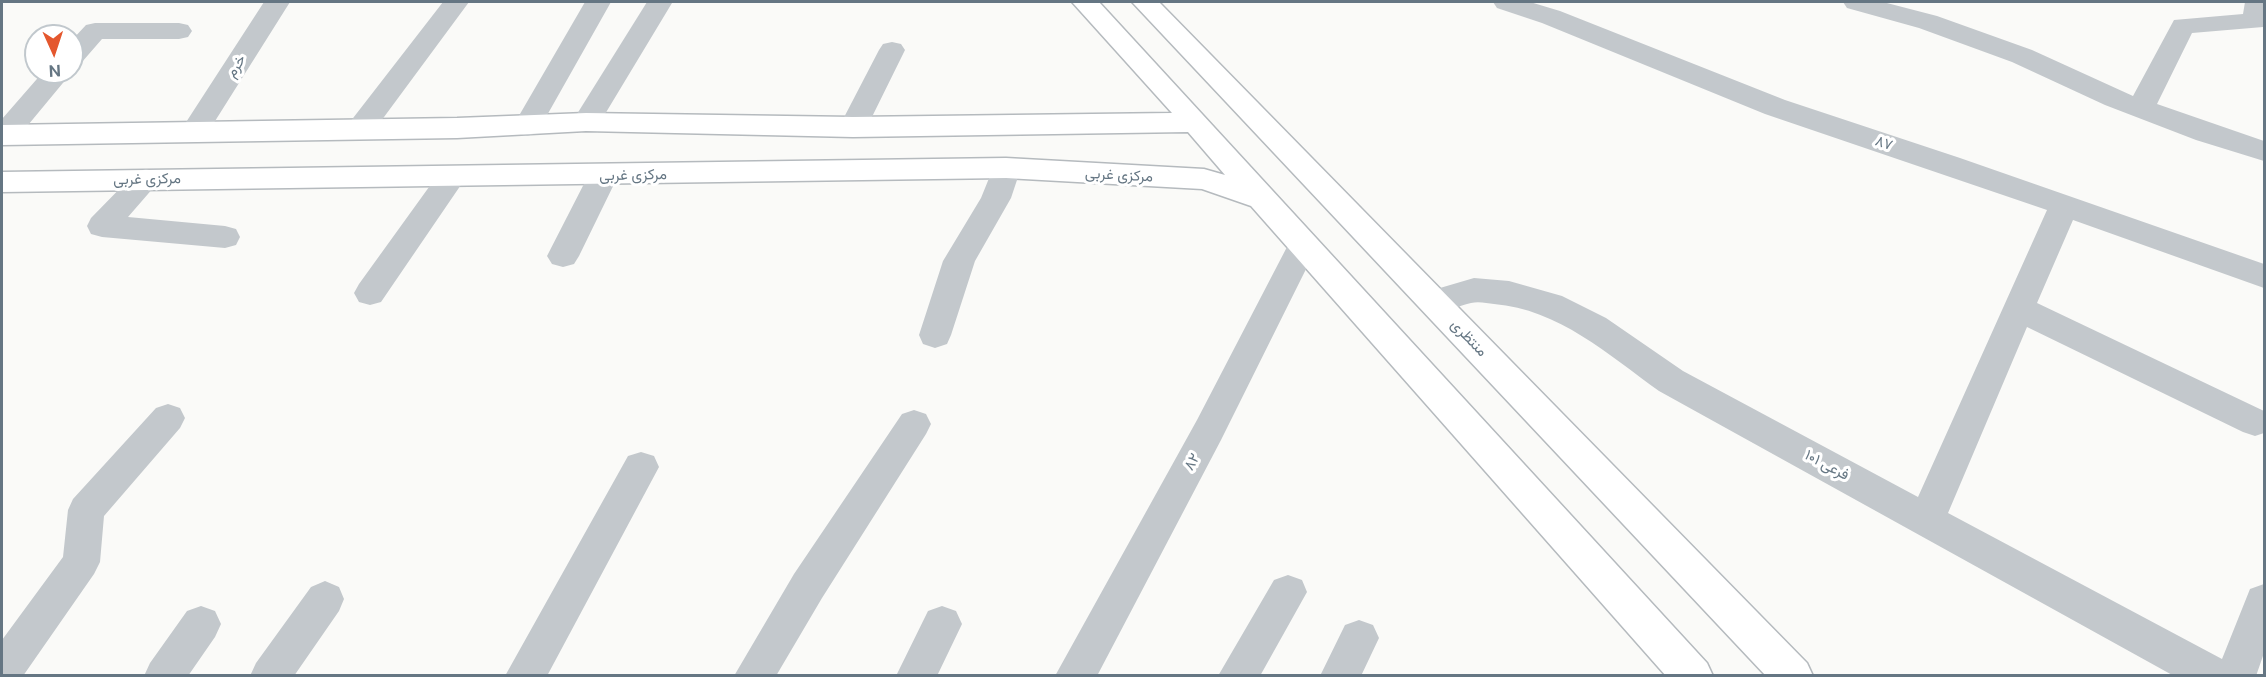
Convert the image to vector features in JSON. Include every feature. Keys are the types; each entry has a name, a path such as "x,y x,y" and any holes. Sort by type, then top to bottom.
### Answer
{"main road":[{"path":"1084,2 1196,122 1693,675"},
{"name":"منتظری","path":"1145,2 1793,675"},
{"path":"3,135 527,126 585,122 853,127 1196,122"},
{"name":"مرکزی غربی","path":"2,182 603,176 1006,168 1204,179 1262,198"}],"street":[{"name":"خرم","path":"195,130 278,2"},
{"path":"360,129 456,2"},
{"path":"527,126 598,2"},
{"name":"۸۷","path":"1506,2 1551,17 1775,107 2265,276"},
{"path":"1856,2 1928,22 2022,56 2115,99 2206,133 2265,151"},
{"path":"2141,108 2183,26 2254,21 2258,2"},
{"path":"585,122 659,3"},
{"path":"84,42 94,31 179,31"},
{"path":"853,127 892,50"},
{"path":"3,135 48,84"},
{"path":"935,335 960,261 996,198 1006,168"},
{"path":"563,256 603,176"},
{"path":"370,293 452,177"},
{"path":"146,179 102,226 225,237"},
{"path":"1927,519 2064,206"},
{"name":"۸۲","path":"1075,675 1209,430 1304,244"},
{"name":"فرعی ۱۰۱","path":"1434,302 1474,290 1509,293 1551,305 1594,327 1671,381 2214,675"},
{"path":"2019,309 2255,422"},
{"path":"2,672 81,562 86,510 168,418"},
{"path":"754,675 808,586 914,424"},
{"path":"525,675 641,467"},
{"path":"1238,675 1288,592"},
{"path":"270,675 326,599"},
{"path":"2236,675 2265,601"},
{"path":"164,675 201,624"},
{"path":"916,675 942,624"},
{"path":"1340,675 1359,638"}]}
